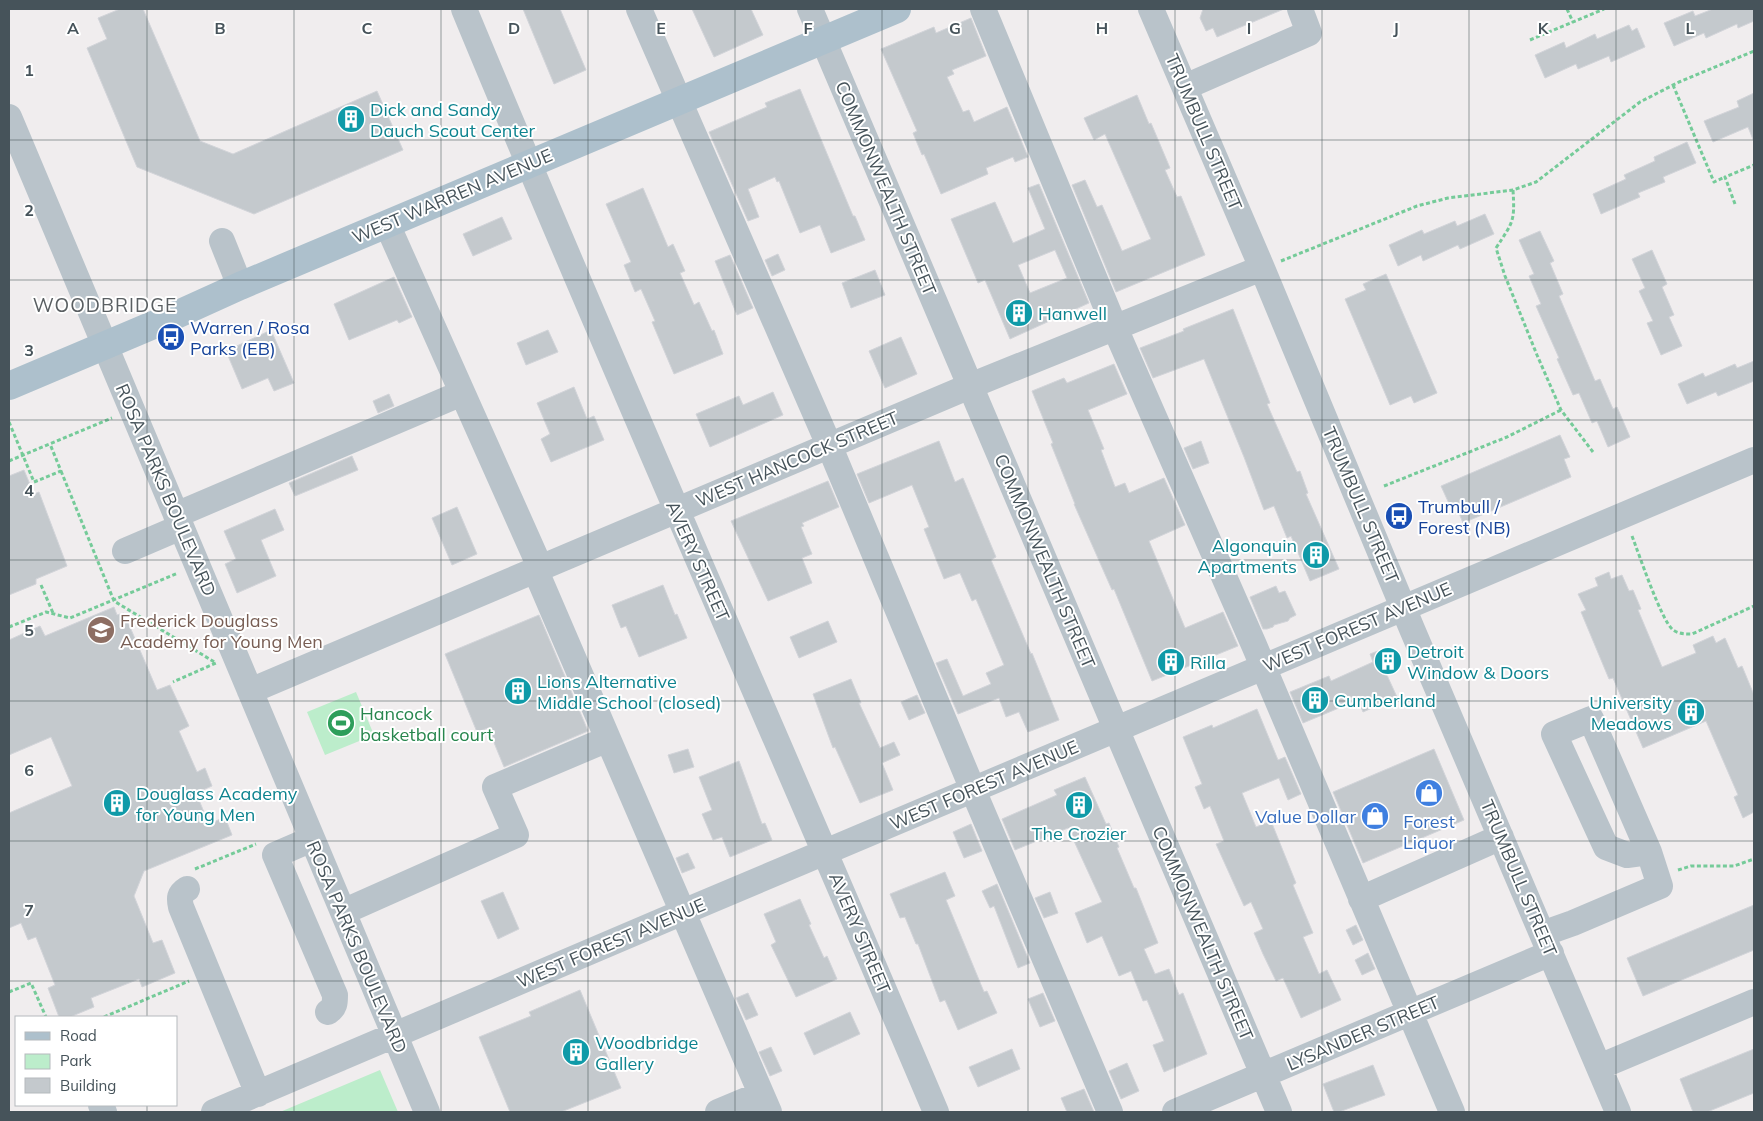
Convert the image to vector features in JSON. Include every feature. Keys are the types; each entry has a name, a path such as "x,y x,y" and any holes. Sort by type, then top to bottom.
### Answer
{"main road":[{"name":"WEST WARREN AVENUE","path":"9,386 106,346 386,224 897,9"}],"street":[{"name":"AVERY STREET","path":"464,9 676,510 826,852 936,1112"},
{"path":"640,9 678,101 829,445 972,790 1110,1112"},
{"name":"COMMONWEALTH STREET","path":"810,9 1279,1112"},
{"path":"983,9 1115,328 1263,667 1452,1112"},
{"name":"TRUMBULL STREET","path":"1151,9 1618,1112"},
{"path":"1185,86 1309,33 1300,9"},
{"name":"ROSA PARKS BOULEVARD","path":"9,117 427,1112"},
{"path":"386,224 462,393 608,739 765,1103 718,1112"},
{"path":"222,241 240,286"},
{"name":"WEST HANCOCK STREET","path":"250,691 970,386 1262,268"},
{"path":"125,551 179,521 462,393"},
{"name":"WEST FOREST AVENUE","path":"214,1112 1754,460"},
{"path":"1591,718 1650,852 1626,855 1606,848 1554,734 1591,718"},
{"path":"343,912 516,835 494,787 608,739"},
{"path":"1361,898 1501,837"},
{"path":"312,839 275,855 335,995 333,1008 328,1012"},
{"name":"LYSANDER STREET","path":"1175,1112 1409,1013 1546,944 1573,923 1660,886 1650,852"},
{"path":"187,889 179,897 181,906 258,1094"},
{"path":"1599,1067 1754,1002"}],"path":[{"path":"1567,9 1573,22"},
{"path":"1530,40 1604,9"},
{"path":"1262,268 1417,206 1448,198 1513,190 1536,182 1640,102 1673,85 1754,51"},
{"path":"1673,85 1714,182 1754,165"},
{"path":"1725,177 1735,204"},
{"path":"1513,190 1514,212 1512,223 1496,248 1523,320 1561,410 1593,452"},
{"path":"1384,486 1507,437 1561,410"},
{"path":"9,461 113,418"},
{"path":"9,422 34,482 61,471"},
{"path":"50,444 114,601 216,663 173,682"},
{"path":"1632,536 1659,605 1668,624 1674,631 1682,634 1692,634 1754,606"},
{"path":"9,626 46,612 70,618 179,573"},
{"path":"41,585 53,614"},
{"path":"106,1016 192,980"},
{"path":"9,992 31,983 46,1016"}],"green space":[{"name":"Hancock basketball court","path":"356,692 374,735 325,755 307,712"},
{"path":"380,1070 398,1112 280,1112"}],"building":[{"name":"Dick and Sandy Dauch Scout Center","path":"120,9 143,9 200,141 233,154 377,91 403,150 254,214 137,167 87,48 107,39 98,18"},
{"path":"523,9 560,9 586,70 554,84"},
{"path":"692,9 751,9 763,35 714,57"},
{"path":"1203,9 1284,9 1217,37 1213,28 1206,31 1200,18"},
{"path":"1713,9 1754,9 1754,21 1738,28 1737,24 1706,38 1704,33 1674,46 1664,23 1693,11 1695,16"},
{"path":"971,18 986,56 952,70 954,74 947,77 963,112 969,110 974,122 1007,107 1028,157 1015,162 1013,157 986,168 988,174 941,194 924,154 922,155 913,133 917,131 881,49 934,27 936,33"},
{"path":"1629,25 1632,31 1637,28 1645,47 1611,62 1609,56 1578,69 1576,64 1545,78 1535,55 1564,42 1566,48 1595,34 1597,39"},
{"path":"800,89 853,216 855,216 865,240 831,253 820,225 800,233 779,181 777,182 775,177 748,189 759,217 748,221 709,132 767,107 765,103"},
{"path":"1754,93 1754,142 1748,127 1713,142 1704,121 1739,107 1737,101"},
{"path":"1137,95 1170,168 1165,170 1177,197 1181,196 1205,255 1116,292 1072,185 1085,180 1097,207 1102,205 1122,251 1151,239 1105,134 1094,140 1084,118"},
{"path":"1687,142 1696,163 1663,177 1665,182 1638,193 1640,197 1601,214 1593,194 1626,179 1624,175 1655,161 1654,157"},
{"path":"1039,184 1089,303 1010,339 985,280 978,283 951,219 995,202 1013,243 1045,229 1028,188","holes":["1055,250 1067,278 1030,293 1018,265"]},
{"path":"643,188 668,247 673,244 685,271 680,273 694,305 699,302 712,331 714,330 723,354 674,374 652,322 655,321 641,289 635,292 624,265 631,262 606,204"},
{"path":"1485,214 1494,234 1460,249 1458,245 1423,261 1421,255 1398,266 1389,245 1422,230 1424,234 1455,221 1457,226"},
{"path":"502,217 512,239 473,256 463,234"},
{"path":"1540,231 1554,261 1550,263 1563,294 1559,296 1595,381 1600,379 1613,409 1617,407 1630,437 1608,447 1597,421 1592,423 1579,393 1573,395 1536,306 1541,304 1529,276 1534,274 1519,240"},
{"path":"1652,250 1667,284 1662,287 1674,315 1669,317 1682,346 1661,355 1647,323 1653,321 1639,291 1645,288 1632,259"},
{"path":"778,254 785,270 772,276 765,260"},
{"path":"730,255 753,308 737,315 715,261"},
{"path":"875,270 885,295 851,308 842,283"},
{"path":"1386,274 1437,393 1414,403 1411,396 1390,405 1345,299 1366,290 1363,284"},
{"path":"394,277 412,317 399,323 397,320 349,340 334,304"},
{"path":"1233,309 1270,403 1267,404 1297,472 1300,471 1308,493 1306,494 1339,569 1310,581 1291,536 1287,538 1274,506 1264,510 1204,359 1153,378 1140,348"},
{"path":"271,330 294,383 274,391 268,378 242,389 226,351"},
{"path":"548,330 558,352 526,365 517,343"},
{"path":"901,337 917,374 885,388 869,351"},
{"path":"1754,361 1754,381 1718,396 1716,392 1687,404 1678,384 1703,373 1705,377 1735,364 1737,368"},
{"path":"1114,364 1127,394 1088,410 1104,449 1101,450 1115,487 1125,483 1129,493 1164,478 1185,525 1149,541 1185,628 1223,612 1238,646 1152,681 1114,589 1112,590 1074,504 1051,444 1053,443 1032,391 1064,378 1067,383"},
{"path":"574,387 587,419 594,416 604,440 551,462 541,439 550,434 537,403"},
{"path":"773,392 783,415 710,447 696,414 739,396 743,405"},
{"path":"389,394 394,406 378,413 373,401"},
{"path":"1560,435 1570,457 1564,459 1571,477 1463,523 1456,506 1451,508 1441,486"},
{"path":"939,441 955,482 963,478 996,557 991,560 1059,720 1028,732 1019,712 1006,717 999,698 958,714 936,663 947,659 963,696 991,684 986,673 1004,665 976,599 972,601 960,573 944,579 924,529 929,527 912,485 869,503 857,474"},
{"path":"1201,441 1209,463 1193,469 1184,448"},
{"path":"352,456 358,470 295,496 289,483"},
{"path":"24,470 34,494 39,492 67,566 36,579 36,584 9,595 9,476"},
{"path":"828,481 839,507 802,523 804,526 801,527 812,554 802,558 812,583 768,601 731,521"},
{"path":"457,507 477,554 452,565 432,518"},
{"path":"275,509 284,530 261,540 276,576 237,593 225,564 236,559 224,531"},
{"name":"University Meadows","path":"1609,572 1611,579 1622,575 1629,591 1633,590 1641,609 1638,610 1662,667 1696,653 1693,645 1713,636 1716,643 1725,638 1738,668 1742,666 1754,695 1754,812 1743,818 1734,797 1738,795 1706,721 1643,748 1613,678 1609,679 1581,612 1586,610 1578,594 1598,586 1595,578"},
{"path":"663,585 687,638 639,657 626,626 621,628 612,605"},
{"path":"1276,586 1279,593 1285,591 1296,615 1288,621 1263,629 1250,597"},
{"name":"Douglass Academy for Young Men","path":"114,607 117,615 124,613 157,690 170,685 189,726 179,731 197,772 205,768 212,786 196,793 209,824 225,817 232,835 144,871 134,896 153,943 162,940 175,973 142,987 139,979 91,998 94,1007 72,1016 59,1016 48,988 55,985 36,937 28,940 21,923 9,928 9,813 72,786 51,737 9,755 9,640 40,626 45,636"},
{"name":"Lions Alternative Middle School (closed)","path":"539,615 588,731 504,767 488,728 477,732 445,654"},
{"path":"828,621 837,642 799,658 790,637"},
{"path":"1383,649 1391,652 1398,667 1386,673 1397,697 1363,712 1358,700 1303,723 1290,692 1329,676 1331,681 1373,662 1370,654"},
{"path":"851,679 861,703 859,703 880,748 894,742 900,755 882,763 893,790 860,803 835,747 833,748 813,694"},
{"path":"917,695 925,713 909,720 901,702"},
{"path":"1257,709 1278,760 1285,757 1301,794 1288,800 1279,778 1242,793 1256,827 1271,821 1296,883 1293,885 1313,933 1303,937 1319,974 1327,970 1341,1000 1301,1018 1283,978 1276,981 1254,933 1263,929 1251,902 1244,906 1216,844 1224,841 1210,806 1204,809 1195,787 1202,784 1183,737 1212,725 1213,728"},
{"path":"688,749 694,767 674,773 668,755"},
{"path":"1434,749 1464,820 1363,863 1333,792"},
{"path":"739,761 762,824 765,823 772,840 730,857 722,837 713,840 702,814 712,810 699,777"},
{"path":"1085,777 1106,824 1109,823 1119,847 1117,848 1134,888 1136,888 1158,943 1144,949 1155,974 1169,969 1179,995 1183,993 1207,1054 1164,1072 1153,1045 1164,1041 1147,1000 1143,1001 1131,971 1119,976 1102,936 1087,943 1075,913 1102,902 1068,828 1015,850 1002,819 1057,795 1054,790"},
{"path":"971,824 982,851 964,858 953,832"},
{"path":"688,853 695,868 682,873 676,858"},
{"path":"945,872 955,896 946,900 984,992 987,991 997,1013 958,1030 945,1000 940,1002 918,944 916,944 905,917 900,918 890,894"},
{"path":"997,884 1030,963 1018,968 994,906 990,908 982,891"},
{"path":"503,892 519,929 498,939 481,901"},
{"path":"1050,892 1058,913 1044,918 1035,898"},
{"path":"800,899 824,958 827,956 837,979 796,997 771,945 776,942 764,914"},
{"path":"1754,905 1754,950 1643,996 1627,958"},
{"path":"1356,925 1363,940 1353,945 1346,930"},
{"path":"1368,953 1375,969 1362,975 1355,960"},
{"path":"580,990 621,1088 561,1112 510,1112 479,1037 531,1016 529,1012"},
{"path":"748,993 758,1015 746,1020 736,998"},
{"path":"1043,993 1055,1021 1040,1027 1028,999"},
{"path":"850,1012 860,1034 814,1055 804,1033"},
{"path":"771,1047 782,1071 770,1076 759,1052"},
{"path":"1012,1049 1020,1069 978,1087 969,1067"},
{"path":"1754,1049 1754,1093 1707,1112 1693,1112 1680,1079"},
{"path":"1127,1063 1139,1091 1121,1099 1109,1071"},
{"path":"1373,1065 1385,1095 1339,1112 1334,1112 1323,1084"},
{"path":"1084,1089 1094,1112 1067,1112 1061,1098"}],"place":[{"name":"Dick and Sandy Dauch Scout Center","path":"351,119"},
{"name":"Hanwell","path":"1019,313"},
{"name":"Warren / Rosa Parks (EB)","path":"171,337"},
{"name":"Trumbull / Forest (NB)","path":"1399,516"},
{"name":"Algonquin Apartments","path":"1316,555"},
{"name":"Frederick Douglass Academy for Young Men","path":"101,630"},
{"name":"Detroit Window & Doors","path":"1388,661"},
{"name":"Rilla","path":"1171,662"},
{"name":"Lions Alternative Middle School (closed)","path":"518,691"},
{"name":"Cumberland","path":"1315,700"},
{"name":"University Meadows","path":"1691,712"},
{"name":"Hancock basketball court","path":"341,723"},
{"name":"Forest Liquor","path":"1429,793"},
{"name":"Douglass Academy for Young Men","path":"117,803"},
{"name":"The Crozier","path":"1079,805"},
{"name":"Value Dollar","path":"1375,816"},
{"name":"Woodbridge Gallery","path":"576,1052"}],"district":[{"name":"WOODBRIDGE","path":"105,305"}]}
